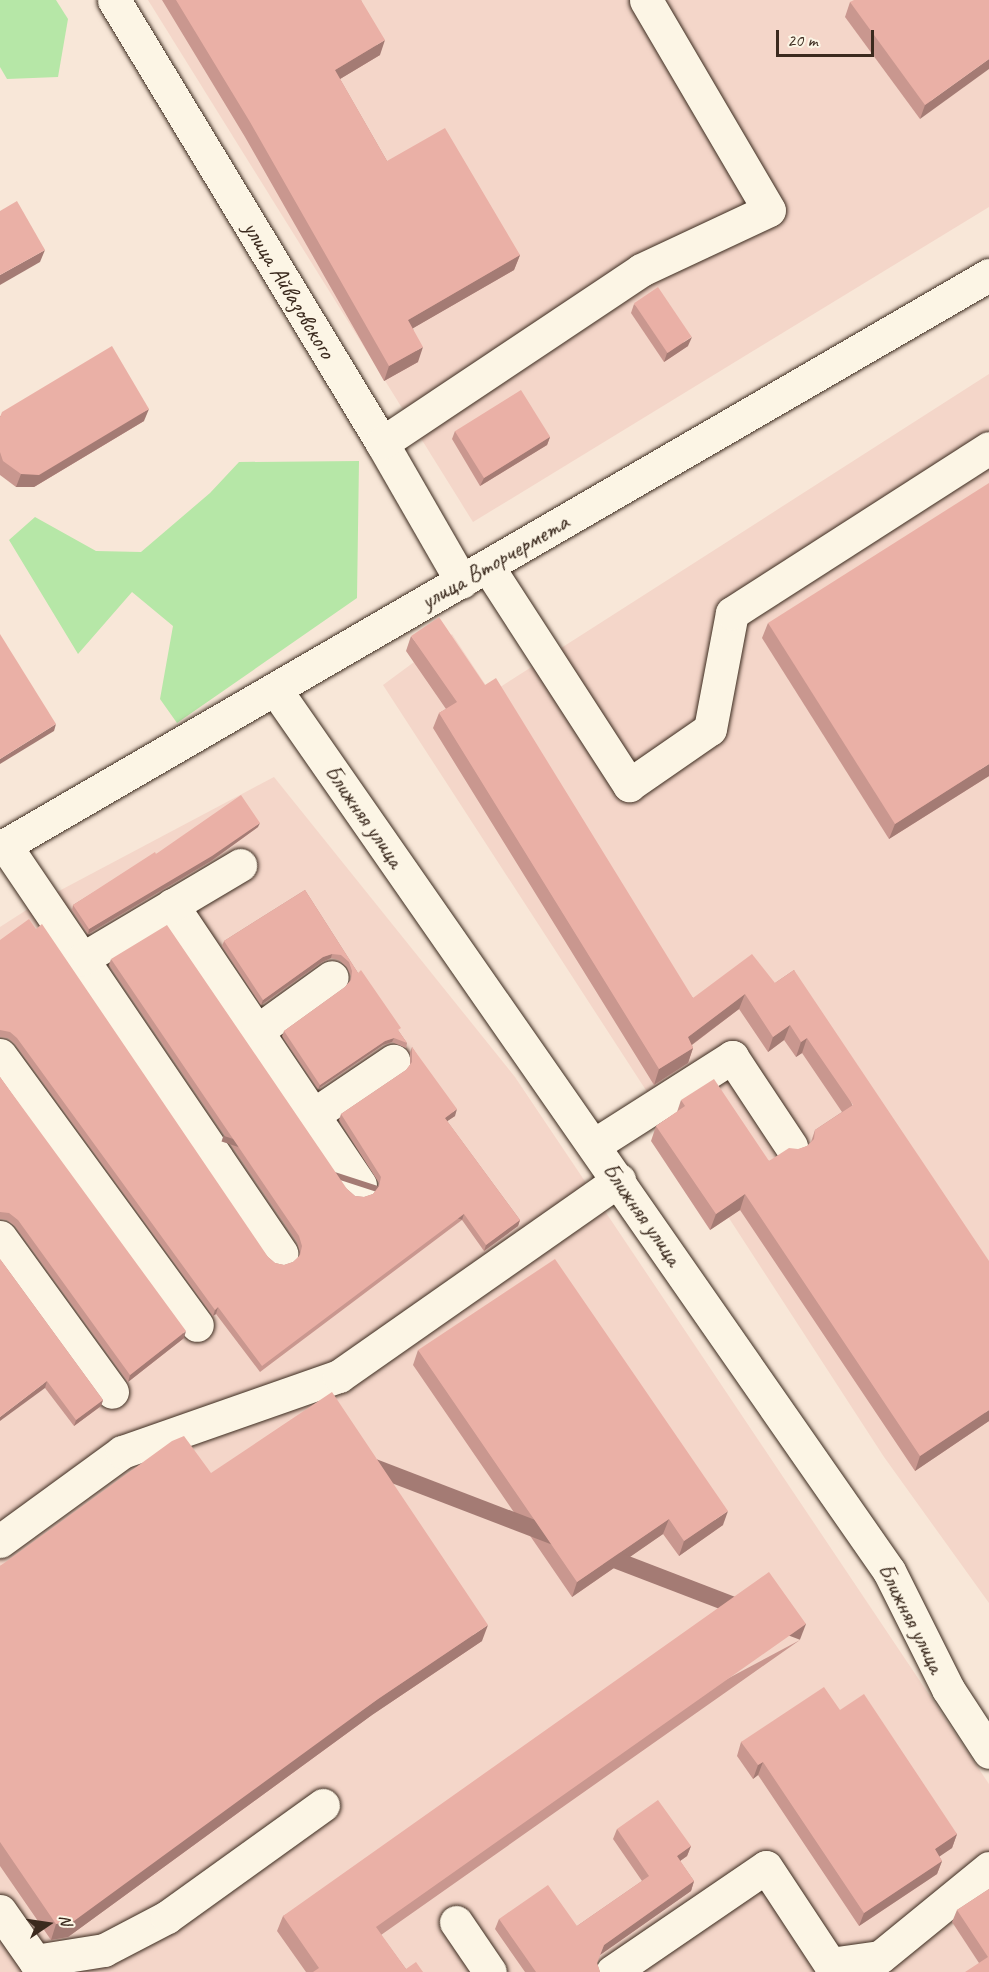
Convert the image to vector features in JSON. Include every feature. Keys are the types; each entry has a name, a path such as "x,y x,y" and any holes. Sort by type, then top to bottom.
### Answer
{"street":[{"name":"улица Айвазовского","path":"114,0 381,443 629,785 710,729 732,613 989,448"},
{"path":"381,443 641,270 770,210 646,0"},
{"name":"улица Вторчермета","path":"2,846 989,275"},
{"name":"Ближняя улица","path":"275,689 889,1571 948,1689 989,1752"},
{"path":"2,846 82,959 280,1253"},
{"path":"82,959 240,865"},
{"path":"172,905 360,1185"},
{"path":"257,1031 332,977"},
{"path":"0,1055 196,1325"},
{"path":"594,1145 732,1057 791,1146"},
{"path":"313,1115 393,1061"},
{"path":"0,1541 122,1452 339,1376 619,1180"},
{"path":"0,1237 112,1392"},
{"path":"0,1911 34,1961 104,1950 167,1917 323,1805"},
{"path":"612,1972 766,1867 830,1964 880,1957 989,1868"},
{"path":"456,1922 490,1972"}],"shaded area":[{"path":"148,0 989,0 989,207 473,522"},
{"path":"989,374 989,1603 884,1457 383,685 452,634 491,693"},
{"path":"274,777 515,1077 989,1784 989,1972 0,1972 0,927 42,900"}],"green space":[{"path":"0,0 56,0 68,19 58,77 7,79 0,67"},
{"path":"359,461 357,598 177,723 160,699 173,626 132,592 78,654 9,540 35,517 96,551 141,552 210,493 239,462"}],"building":[{"path":"176,0 361,0 385,40 335,70 387,161 445,128 520,255 408,320 423,347 389,366 250,122"},
{"path":"854,0 989,0 989,59 925,105 850,2"},
{"path":"17,201 45,250 0,275 0,211"},
{"path":"658,287 692,337 668,353 634,303"},
{"path":"112,346 149,409 39,475 21,474 3,461 0,452 2,412"},
{"path":"521,390 550,437 484,478 455,431"},
{"path":"989,483 989,764 895,824 768,623"},
{"path":"439,617 485,685 496,678 693,998 752,954 775,983 794,970 989,1261 989,1410 920,1456 745,1194 716,1214 656,1126 685,1106 681,1100 714,1079 769,1161 789,1148 798,1149 807,1146 814,1139 815,1130 853,1105 807,1038 801,1042 790,1025 773,1037 745,994 688,1037 693,1048 659,1069 439,713 457,702 411,636"},
{"path":"0,634 56,724 0,759"},
{"path":"241,795 260,823 212,856 89,929 73,905 155,852 156,854"},
{"path":"305,890 358,973 361,970 401,1028 398,1030 407,1043 394,1038 385,1041 320,1085 284,1031 345,987 351,980 352,971 349,962 341,955 332,954 323,957 263,1000 224,941"},
{"path":"29,919 36,929 42,924 268,1257 275,1263 284,1265 293,1262 300,1255 302,1246 299,1236 111,959 167,925 347,1189 355,1196 364,1197 373,1194 379,1186 381,1177 341,1114 406,1070 412,1062 412,1047 457,1109 445,1118 520,1220 486,1245 464,1214 262,1366 218,1307 215,1310 17,1038 10,1032 0,1030 0,940"},
{"path":"0,1077 186,1331 130,1375 18,1220 9,1213 0,1212"},
{"path":"0,1259 103,1400 76,1420 47,1381 0,1417"},
{"path":"555,1259 728,1511 684,1541 669,1519 577,1582 418,1350"},
{"path":"332,1392 488,1625 378,1699 74,1921 56,1924 0,1842 0,1566 172,1441 184,1436 211,1473"},
{"path":"769,1572 806,1624 376,1927 406,1969 416,1962 423,1972 313,1972 319,1968 283,1916"},
{"path":"824,1687 840,1710 864,1694 957,1834 935,1849 942,1861 864,1913 763,1762 758,1765 741,1742"},
{"path":"658,1800 691,1846 677,1856 694,1881 604,1945 597,1963 600,1972 536,1972 499,1919 548,1885 577,1926 649,1876 617,1829"},
{"path":"989,1889 989,1972 965,1972 988,1957 957,1910"}]}
